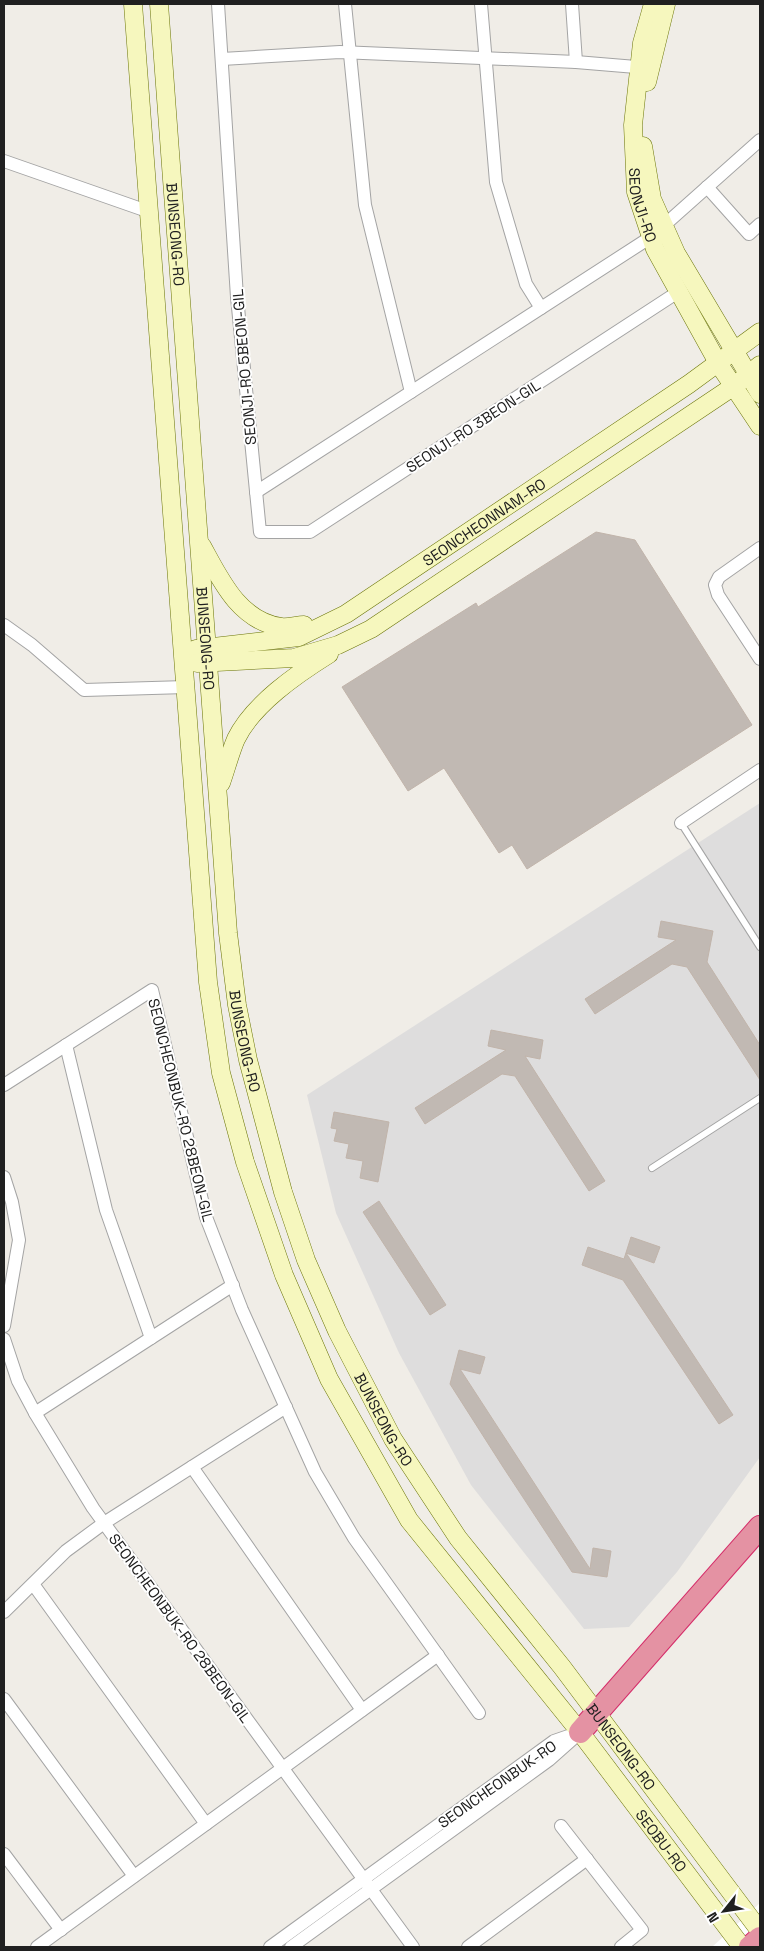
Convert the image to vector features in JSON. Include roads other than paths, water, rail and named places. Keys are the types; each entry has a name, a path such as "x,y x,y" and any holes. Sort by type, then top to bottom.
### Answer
{"highway":[{"path":"580,1732 760,1527"},
{"path":"750,1947 760,1938"}],"main road":[{"name":"BUNSEONG-RO","path":"133,4 208,982 222,1073 245,1162 284,1275 329,1378 409,1520 580,1732"},
{"name":"BUNSEONG-RO","path":"159,4 219,791 228,933 237,1005 264,1124 306,1260 337,1331 393,1439 458,1538 562,1667 760,1931"},
{"name":"SEONJI-RO","path":"653,4 642,43 644,67 643,147 657,231 654,249 718,363 760,426"},
{"name":"SEONJI-RO","path":"644,67 666,4"},
{"name":"SEONJI-RO","path":"657,231 676,253 734,352 754,370 760,394"},
{"name":"SEONCHEONNAM-RO","path":"208,656 299,637 332,621 718,363 760,332"},
{"name":"SEONCHEONNAM-RO","path":"184,657 294,658 338,645 371,629 734,386 754,370"},
{"path":"199,540 223,584 239,606 261,621 282,628 332,621"},
{"path":"219,791 236,738 257,712 292,677 371,629"},
{"name":"SEOBU-RO","path":"580,1732 742,1947"}],"street":[{"name":"SEONJI-RO 5BEON-GIL","path":"218,4 237,297 260,532"},
{"path":"345,4 348,53 365,205 411,392"},
{"path":"480,4 496,182 526,284 541,308"},
{"path":"572,4 576,62"},
{"path":"222,59 348,53 576,62 644,67"},
{"path":"256,492 657,231 760,140"},
{"path":"4,161 150,212"},
{"path":"707,187 749,234 760,224"},
{"name":"SEONJI-RO 3BEON-GIL","path":"260,532 310,532 678,292"},
{"path":"760,548 719,577 715,585 718,595 760,659"},
{"path":"4,625 84,690 186,688"},
{"path":"681,823 760,770"},
{"name":"SEONCHEONBUK-RO 28BEON-GIL","path":"66,1045 152,990 206,1217 233,1285 315,1472 354,1538 479,1713"},
{"path":"4,1085 66,1045 106,1210 151,1338"},
{"path":"4,1177 12,1202 20,1240 4,1326"},
{"path":"35,1413 233,1285"},
{"path":"4,1339 18,1381 35,1413 104,1524 66,1551 4,1612"},
{"name":"SEONCHEONBUK-RO 28BEON-GIL","path":"286,1407 104,1524 413,1947"},
{"path":"192,1467 362,1710"},
{"path":"33,1584 206,1824"},
{"path":"37,1947 438,1655"},
{"path":"4,1699 134,1876"},
{"name":"SEONCHEONBUK-RO","path":"291,1947 367,1885 554,1741 580,1732"},
{"path":"562,1826 642,1930 621,1947"},
{"path":"4,1854 61,1930"},
{"path":"468,1947 587,1859"},
{"name":"SEONCHEONBUK-RO","path":"270,1947 367,1885"}],"lane":[{"path":"681,823 760,947"},
{"path":"652,1168 760,1098"}]}
